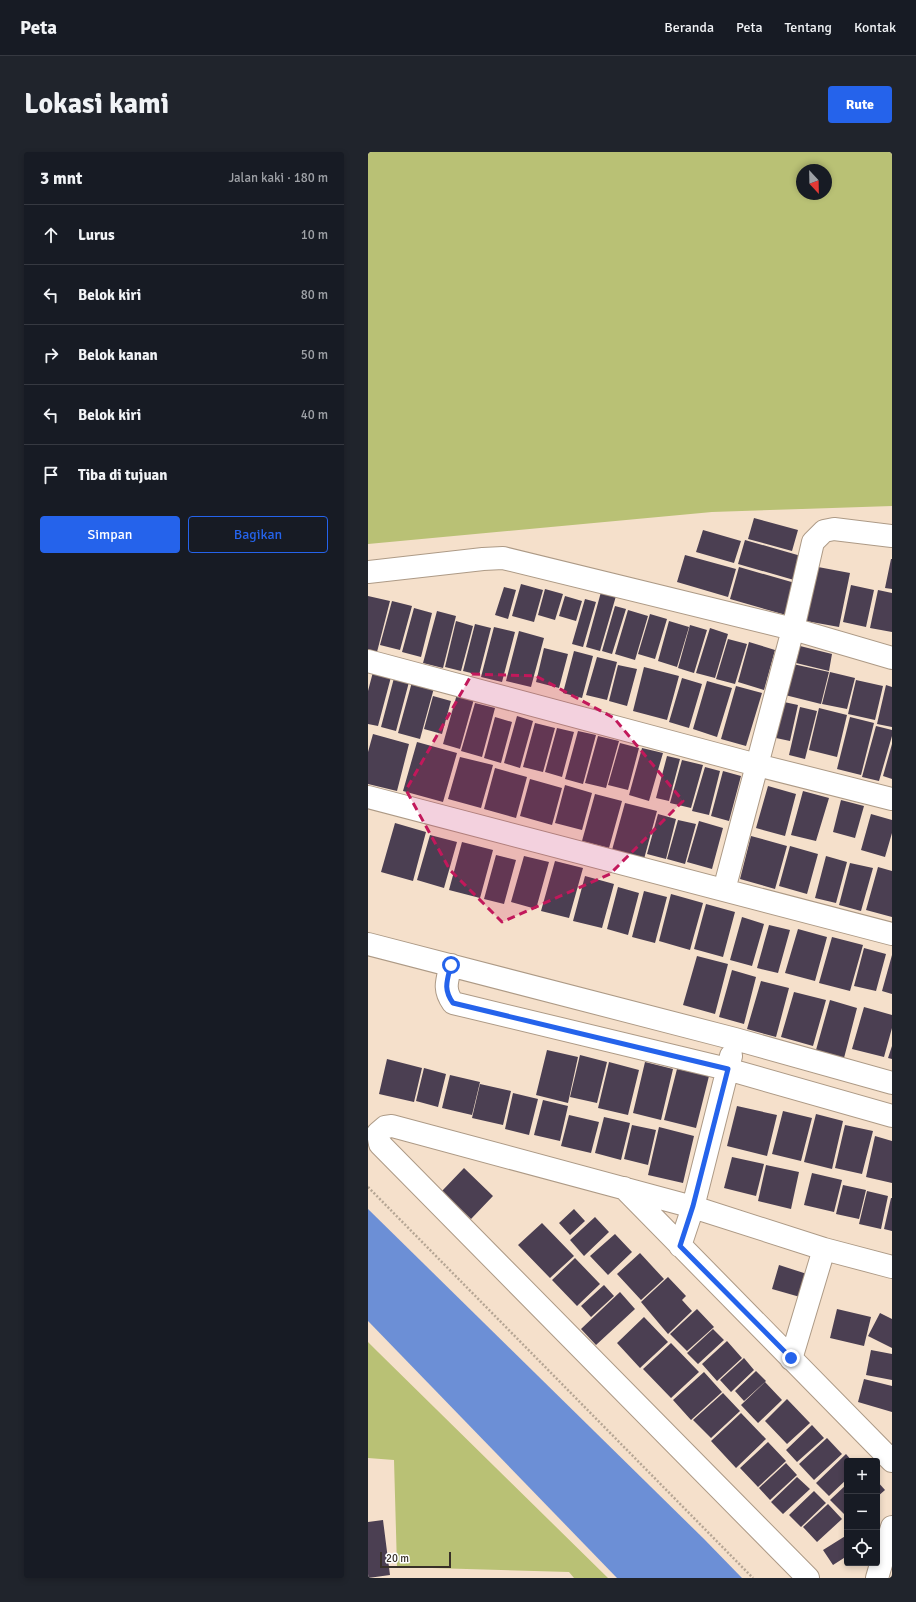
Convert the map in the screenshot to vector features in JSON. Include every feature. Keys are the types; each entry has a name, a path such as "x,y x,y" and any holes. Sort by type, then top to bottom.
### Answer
{"street":[{"path":"724,890 793,629 813,542 824,531 834,529 892,536"},
{"path":"368,572 503,558 793,629 892,658"},
{"path":"368,661 757,765 892,799"},
{"path":"368,797 892,934"},
{"path":"368,944 735,1039 892,1083"},
{"path":"451,965 446,986 447,995 453,1003 728,1069 892,1116"},
{"path":"680,1246 693,1206 735,1039"},
{"path":"808,1578 380,1144 378,1133 385,1128 392,1126 693,1206 824,1249 892,1267"},
{"path":"624,1188 892,1461"},
{"path":"791,1358 824,1249"},
{"path":"878,1578 892,1527"}],"path":[{"path":"368,1187 753,1578"}],"highlighted area":[{"path":"472,674 536,676 614,718 683,801 610,874 502,922 450,870 406,790"}],"green space":[{"path":"368,152 892,152 892,506 712,512 368,544"},
{"path":"368,1342 608,1578 574,1578 569,1572 397,1567 394,1460 368,1458"}],"water":[{"path":"368,1209 742,1578 617,1578 368,1321"}],"building":[{"path":"754,518 798,530 792,551 748,539"},
{"path":"703,530 741,541 734,563 696,552"},
{"path":"745,540 801,556 794,580 738,564"},
{"path":"685,555 736,569 728,597 677,582"},
{"path":"892,559 892,589 885,588"},
{"path":"739,567 795,583 786,615 730,599"},
{"path":"818,567 850,573 839,627 806,621"},
{"path":"521,584 543,590 534,622 512,616"},
{"path":"851,585 874,590 866,627 843,622"},
{"path":"504,587 516,590 508,619 495,615"},
{"path":"545,589 563,594 555,620 538,615"},
{"path":"878,590 892,593 892,632 870,628"},
{"path":"601,592 616,596 600,651 586,647"},
{"path":"368,596 390,601 377,652 368,649"},
{"path":"565,596 582,601 576,621 559,616"},
{"path":"585,599 596,602 583,647 572,644"},
{"path":"392,601 412,606 400,650 380,645"},
{"path":"615,606 626,609 612,654 602,651"},
{"path":"414,608 432,613 421,657 402,652"},
{"path":"628,610 648,616 635,660 615,654"},
{"path":"437,611 456,616 443,668 423,663"},
{"path":"650,614 667,619 655,659 638,654"},
{"path":"456,621 473,626 461,671 445,667"},
{"path":"669,621 689,627 677,667 658,661"},
{"path":"475,624 491,628 479,675 463,671"},
{"path":"690,625 707,630 694,673 678,668"},
{"path":"494,627 515,632 502,682 481,677"},
{"path":"710,628 728,634 715,678 696,673"},
{"path":"519,631 544,638 531,687 506,681"},
{"path":"728,639 747,644 735,684 716,679"},
{"path":"749,642 775,650 764,690 738,682"},
{"path":"800,646 832,654 829,671 796,663"},
{"path":"544,648 568,654 559,688 536,682"},
{"path":"574,651 593,656 582,698 563,693"},
{"path":"597,657 617,662 607,700 586,695"},
{"path":"793,664 829,672 821,704 785,695"},
{"path":"618,665 637,669 627,706 609,701"},
{"path":"644,667 679,676 667,720 633,711"},
{"path":"373,672 391,677 378,726 368,724 368,691"},
{"path":"830,672 855,678 847,709 822,704"},
{"path":"394,678 409,682 396,731 381,727"},
{"path":"682,678 702,684 689,728 669,722"},
{"path":"856,680 883,686 875,720 848,714"},
{"path":"707,681 732,688 717,737 693,729"},
{"path":"412,682 434,688 420,739 398,733"},
{"path":"886,685 892,687 892,727 877,724"},
{"path":"736,686 762,693 746,746 721,739"},
{"path":"457,694 474,699 460,749 443,744"},
{"path":"433,696 451,701 442,734 424,729"},
{"path":"784,702 798,705 790,741 776,738"},
{"path":"475,703 495,708 482,757 461,751"},
{"path":"800,707 817,711 805,759 789,755"},
{"path":"819,708 847,715 837,757 809,750"},
{"path":"517,716 533,721 520,768 504,763"},
{"path":"495,717 512,722 501,763 484,758"},
{"path":"850,717 874,723 861,775 837,769"},
{"path":"535,723 555,728 543,772 523,767"},
{"path":"876,726 892,730 892,736 879,781 862,777"},
{"path":"557,728 574,732 562,777 545,772"},
{"path":"578,731 596,735 583,784 565,779"},
{"path":"373,734 409,744 397,791 368,784 368,752"},
{"path":"598,736 619,741 606,788 585,783"},
{"path":"417,742 457,753 443,802 403,791"},
{"path":"620,743 639,748 628,790 608,785"},
{"path":"892,744 892,779 883,776"},
{"path":"642,748 663,753 649,801 629,795"},
{"path":"667,756 680,759 669,801 656,798"},
{"path":"460,757 493,765 481,808 448,799"},
{"path":"682,760 703,765 691,808 670,803"},
{"path":"705,767 720,771 709,815 692,811"},
{"path":"495,768 527,777 516,818 484,809"},
{"path":"723,771 741,776 729,821 711,816"},
{"path":"530,779 562,788 552,825 520,816"},
{"path":"565,785 592,793 582,830 555,823"},
{"path":"768,786 796,794 785,836 756,828"},
{"path":"803,791 829,798 816,841 791,835"},
{"path":"595,794 622,801 609,848 582,841"},
{"path":"841,800 864,806 855,838 833,832"},
{"path":"625,803 657,811 644,859 612,850"},
{"path":"658,814 676,819 666,859 647,854"},
{"path":"871,814 892,820 892,833 885,857 861,850"},
{"path":"678,820 696,824 685,864 667,859"},
{"path":"699,821 723,828 712,869 687,862"},
{"path":"395,823 426,832 413,881 381,872"},
{"path":"430,835 457,842 444,888 417,880"},
{"path":"751,836 787,846 775,889 740,879"},
{"path":"462,842 493,850 480,898 449,890"},
{"path":"790,846 818,854 807,894 779,886"},
{"path":"496,855 516,860 504,904 484,899"},
{"path":"524,856 549,862 536,909 511,902"},
{"path":"826,856 847,862 836,903 815,898"},
{"path":"555,861 583,868 569,918 541,911"},
{"path":"850,863 873,868 861,911 839,905"},
{"path":"878,867 892,871 892,917 866,910"},
{"path":"585,876 614,884 602,928 573,921"},
{"path":"618,887 639,893 628,935 607,929"},
{"path":"644,891 667,897 655,943 632,937"},
{"path":"671,894 703,903 690,950 659,941"},
{"path":"706,904 735,912 723,957 694,949"},
{"path":"742,917 764,924 752,966 730,960"},
{"path":"769,925 790,930 778,973 757,968"},
{"path":"798,929 827,937 815,981 785,973"},
{"path":"832,937 863,945 850,991 819,983"},
{"path":"864,948 886,954 876,991 854,986"},
{"path":"892,955 892,994 882,991"},
{"path":"697,956 728,964 715,1014 683,1005"},
{"path":"732,970 756,977 744,1024 719,1017"},
{"path":"761,981 789,988 776,1037 747,1029"},
{"path":"794,992 826,1000 813,1046 781,1037"},
{"path":"830,1000 857,1008 844,1058 816,1050"},
{"path":"864,1007 892,1015 892,1028 884,1057 852,1049"},
{"path":"892,1046 892,1059 888,1058"},
{"path":"547,1050 578,1057 568,1103 536,1095"},
{"path":"580,1055 607,1062 597,1103 570,1097"},
{"path":"387,1059 422,1068 414,1102 379,1094"},
{"path":"609,1062 639,1070 628,1115 598,1108"},
{"path":"645,1062 673,1069 661,1120 633,1113"},
{"path":"424,1068 446,1074 438,1107 416,1101"},
{"path":"677,1069 709,1076 696,1128 664,1120"},
{"path":"450,1075 480,1082 472,1115 442,1108"},
{"path":"480,1084 511,1091 503,1125 472,1118"},
{"path":"513,1093 538,1099 529,1135 505,1129"},
{"path":"543,1100 568,1106 560,1141 534,1135"},
{"path":"737,1106 777,1115 767,1156 727,1146"},
{"path":"783,1111 812,1118 801,1161 772,1154"},
{"path":"816,1114 843,1121 832,1169 804,1162"},
{"path":"569,1115 599,1122 591,1153 561,1146"},
{"path":"604,1117 630,1123 621,1160 595,1153"},
{"path":"632,1125 656,1130 648,1165 624,1159"},
{"path":"845,1125 873,1131 862,1174 835,1168"},
{"path":"659,1127 694,1136 683,1183 648,1175"},
{"path":"875,1136 892,1141 892,1183 866,1177"},
{"path":"732,1157 764,1164 756,1196 724,1188"},
{"path":"766,1165 799,1172 791,1209 758,1201"},
{"path":"464,1168 493,1196 471,1219 442,1191"},
{"path":"812,1173 842,1180 834,1212 804,1205"},
{"path":"843,1185 866,1190 859,1219 836,1214"},
{"path":"867,1191 888,1196 881,1229 859,1224"},
{"path":"892,1198 892,1231 884,1229"},
{"path":"574,1209 585,1221 570,1235 559,1223"},
{"path":"595,1217 609,1232 584,1256 570,1240"},
{"path":"542,1223 574,1256 550,1278 518,1245"},
{"path":"615,1234 632,1252 608,1275 590,1256"},
{"path":"640,1253 664,1279 641,1300 617,1274"},
{"path":"575,1258 600,1284 577,1306 552,1280"},
{"path":"779,1265 807,1274 800,1297 772,1289"},
{"path":"668,1277 686,1296 682,1300 692,1311 668,1334 641,1302"},
{"path":"604,1285 614,1296 591,1317 581,1306"},
{"path":"620,1292 635,1309 596,1345 581,1329"},
{"path":"697,1309 714,1327 687,1351 670,1334"},
{"path":"837,1309 871,1317 864,1346 830,1338"},
{"path":"880,1313 892,1319 892,1348 868,1336"},
{"path":"644,1317 668,1342 640,1368 617,1343"},
{"path":"713,1329 724,1340 698,1364 687,1353"},
{"path":"727,1341 742,1358 717,1381 702,1364"},
{"path":"671,1343 699,1372 671,1398 643,1369"},
{"path":"871,1350 892,1354 892,1380 866,1375"},
{"path":"744,1358 754,1370 731,1392 720,1380"},
{"path":"756,1371 766,1381 744,1401 735,1391"},
{"path":"704,1372 722,1392 691,1420 673,1400"},
{"path":"864,1379 892,1386 892,1412 858,1402"},
{"path":"765,1382 782,1400 758,1423 741,1405"},
{"path":"723,1393 740,1411 711,1438 693,1420"},
{"path":"787,1399 810,1423 787,1444 765,1421"},
{"path":"741,1413 766,1439 736,1468 711,1441"},
{"path":"812,1425 824,1438 797,1462 786,1450"},
{"path":"827,1438 842,1454 814,1480 799,1464"},
{"path":"768,1442 786,1461 758,1487 740,1468"},
{"path":"846,1454 849,1458 844,1458 844,1482 829,1496 816,1483"},
{"path":"786,1463 797,1475 770,1500 759,1488"},
{"path":"797,1477 810,1489 783,1514 771,1502"},
{"path":"880,1484 885,1490 880,1494"},
{"path":"844,1487 844,1514 830,1500"},
{"path":"814,1491 826,1503 801,1527 789,1515"},
{"path":"828,1504 842,1519 817,1542 803,1527"},
{"path":"383,1520 390,1575 368,1578 368,1522"},
{"path":"844,1537 844,1558 833,1565 823,1550"}],"route":[{"path":"451,965 446,986 447,995 453,1003 728,1069 693,1206 680,1246 791,1358"}]}
